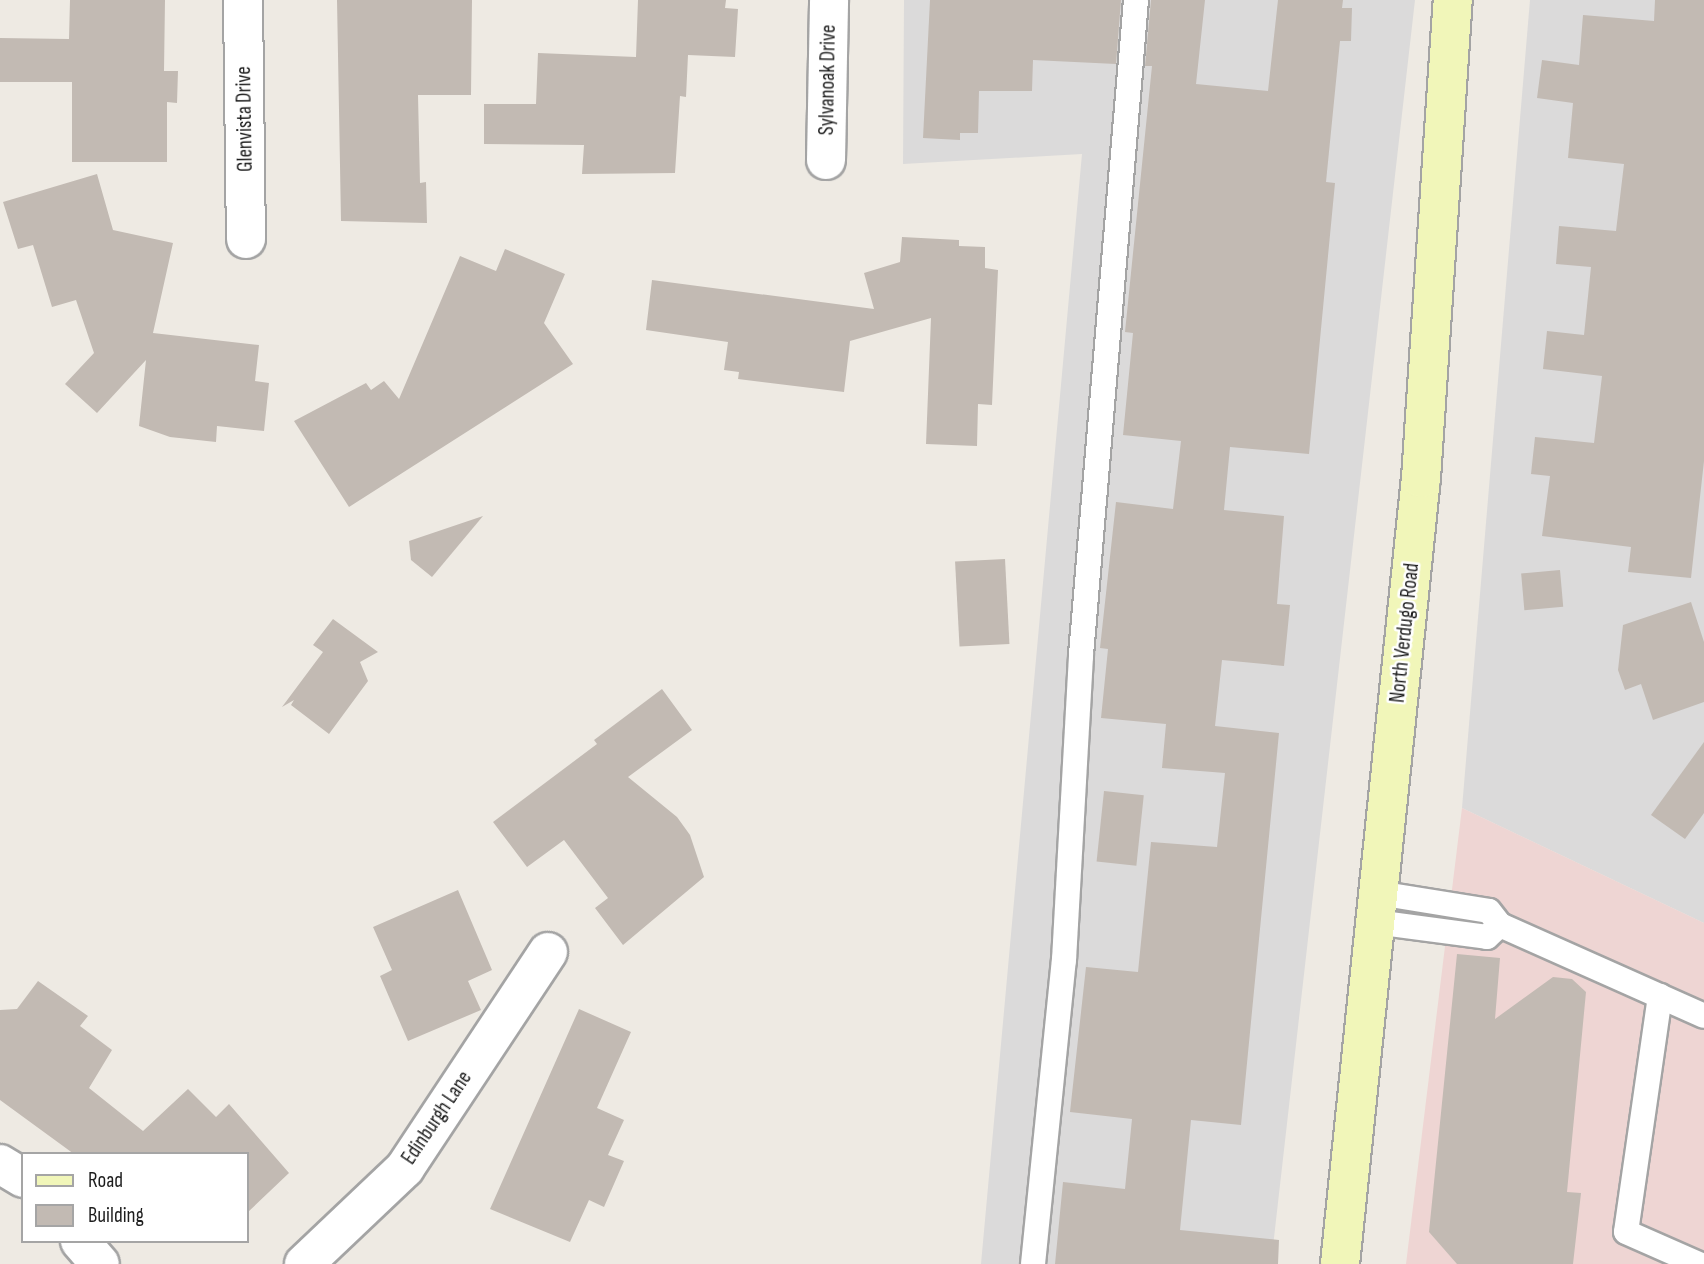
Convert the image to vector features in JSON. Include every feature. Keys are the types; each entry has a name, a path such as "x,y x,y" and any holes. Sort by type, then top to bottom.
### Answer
{"main road":[{"name":"North Verdugo Road","path":"1340,1264 1420,478 1454,0"}],"street":[{"name":"Glenvista Drive","path":"243,0 246,239"},
{"name":"Sylvanoak Drive","path":"826,160 829,0"},
{"name":"Edinburgh Lane","path":"304,1264 405,1168 548,952"},
{"path":"0,1164 21,1177"},
{"path":"82,1243 100,1264"}],"lane":[{"path":"1033,1264 1064,960 1081,654 1136,0"},
{"path":"1376,908 1489,911 1500,925 1704,1016"},
{"path":"1660,996 1626,1232 1699,1264"}],"shaded area":[{"path":"904,0 1415,0 1271,1264 981,1264 1082,154 903,164"},
{"path":"1530,0 1704,0 1704,923 1462,808"},
{"path":"1462,808 1704,923 1704,1264 1406,1264"}],"building":[{"path":"70,0 165,0 164,71 178,71 177,103 167,102 167,162 72,162 72,82 0,82 0,38 69,39"},
{"path":"337,0 472,0 471,95 418,95 420,183 426,182 427,223 341,221"},
{"path":"638,0 726,0 725,8 738,9 735,57 688,55 686,97 680,96 675,173 582,174 584,145 484,144 484,104 536,104 538,53 636,57"},
{"path":"930,0 1121,0 1116,64 1033,60 1032,91 979,91 978,133 960,133 960,140 923,138"},
{"path":"1151,0 1205,0 1196,84 1268,91 1278,0 1343,0 1342,8 1352,8 1351,41 1340,41 1326,182 1335,183 1309,454 1230,447 1224,510 1284,516 1277,604 1290,605 1284,666 1222,660 1215,726 1279,733 1241,1125 1191,1120 1180,1230 1279,1240 1278,1264 1055,1264 1063,1182 1125,1189 1132,1119 1070,1112 1086,967 1138,972 1151,842 1217,847 1225,773 1162,768 1166,724 1101,718 1108,649 1100,648 1116,502 1173,509 1181,441 1123,435 1133,333 1125,332 1152,66 1145,66"},
{"path":"1655,0 1704,0 1704,461 1691,578 1628,572 1631,547 1542,536 1550,476 1531,474 1535,437 1594,443 1602,376 1543,369 1547,331 1584,335 1591,267 1556,264 1559,226 1616,231 1624,164 1568,158 1573,103 1537,98 1542,60 1579,65 1583,15 1654,21"},
{"path":"97,174 113,230 173,243 153,333 259,345 255,381 269,383 264,431 217,426 216,442 170,437 139,426 146,360 97,413 65,384 94,353 76,300 52,307 33,245 18,249 3,202"},
{"path":"902,237 959,240 959,246 985,247 985,268 998,270 992,405 978,404 977,446 926,444 931,318 850,341 844,392 738,379 739,372 724,370 728,342 646,330 652,280 874,309 864,273 900,262"},
{"path":"505,249 565,274 544,323 573,364 349,507 294,421 366,383 371,390 384,381 399,399 460,256 496,271"},
{"path":"483,516 432,577 411,560 409,541"},
{"path":"1005,559 1009,644 960,647 955,562"},
{"path":"1560,570 1563,607 1524,610 1521,573"},
{"path":"1691,602 1704,642 1704,702 1653,720 1641,684 1625,690 1618,670 1623,625"},
{"path":"333,619 378,652 360,662 368,681 329,734 291,705 294,700 282,707 323,652 313,645"},
{"path":"662,689 692,730 628,777 677,817 690,835 704,877 623,945 595,908 608,898 564,840 527,867 493,822 597,744 594,740"},
{"path":"1704,742 1704,813 1685,839 1651,815"},
{"path":"1104,791 1144,795 1136,866 1097,862"},
{"path":"458,890 492,970 468,981 481,1010 408,1041 380,976 392,970 373,927"},
{"path":"1457,954 1500,958 1495,1019 1553,977 1572,979 1586,992 1567,1192 1581,1193 1573,1264 1457,1264 1429,1232"},
{"path":"38,981 88,1016 80,1026 112,1050 89,1088 143,1131 188,1089 216,1117 229,1104 289,1173 248,1212 248,1152 71,1152 0,1100 0,1010 17,1009"},
{"path":"579,1009 631,1032 597,1108 624,1120 608,1155 624,1161 604,1207 589,1200 570,1242 490,1209"}]}
